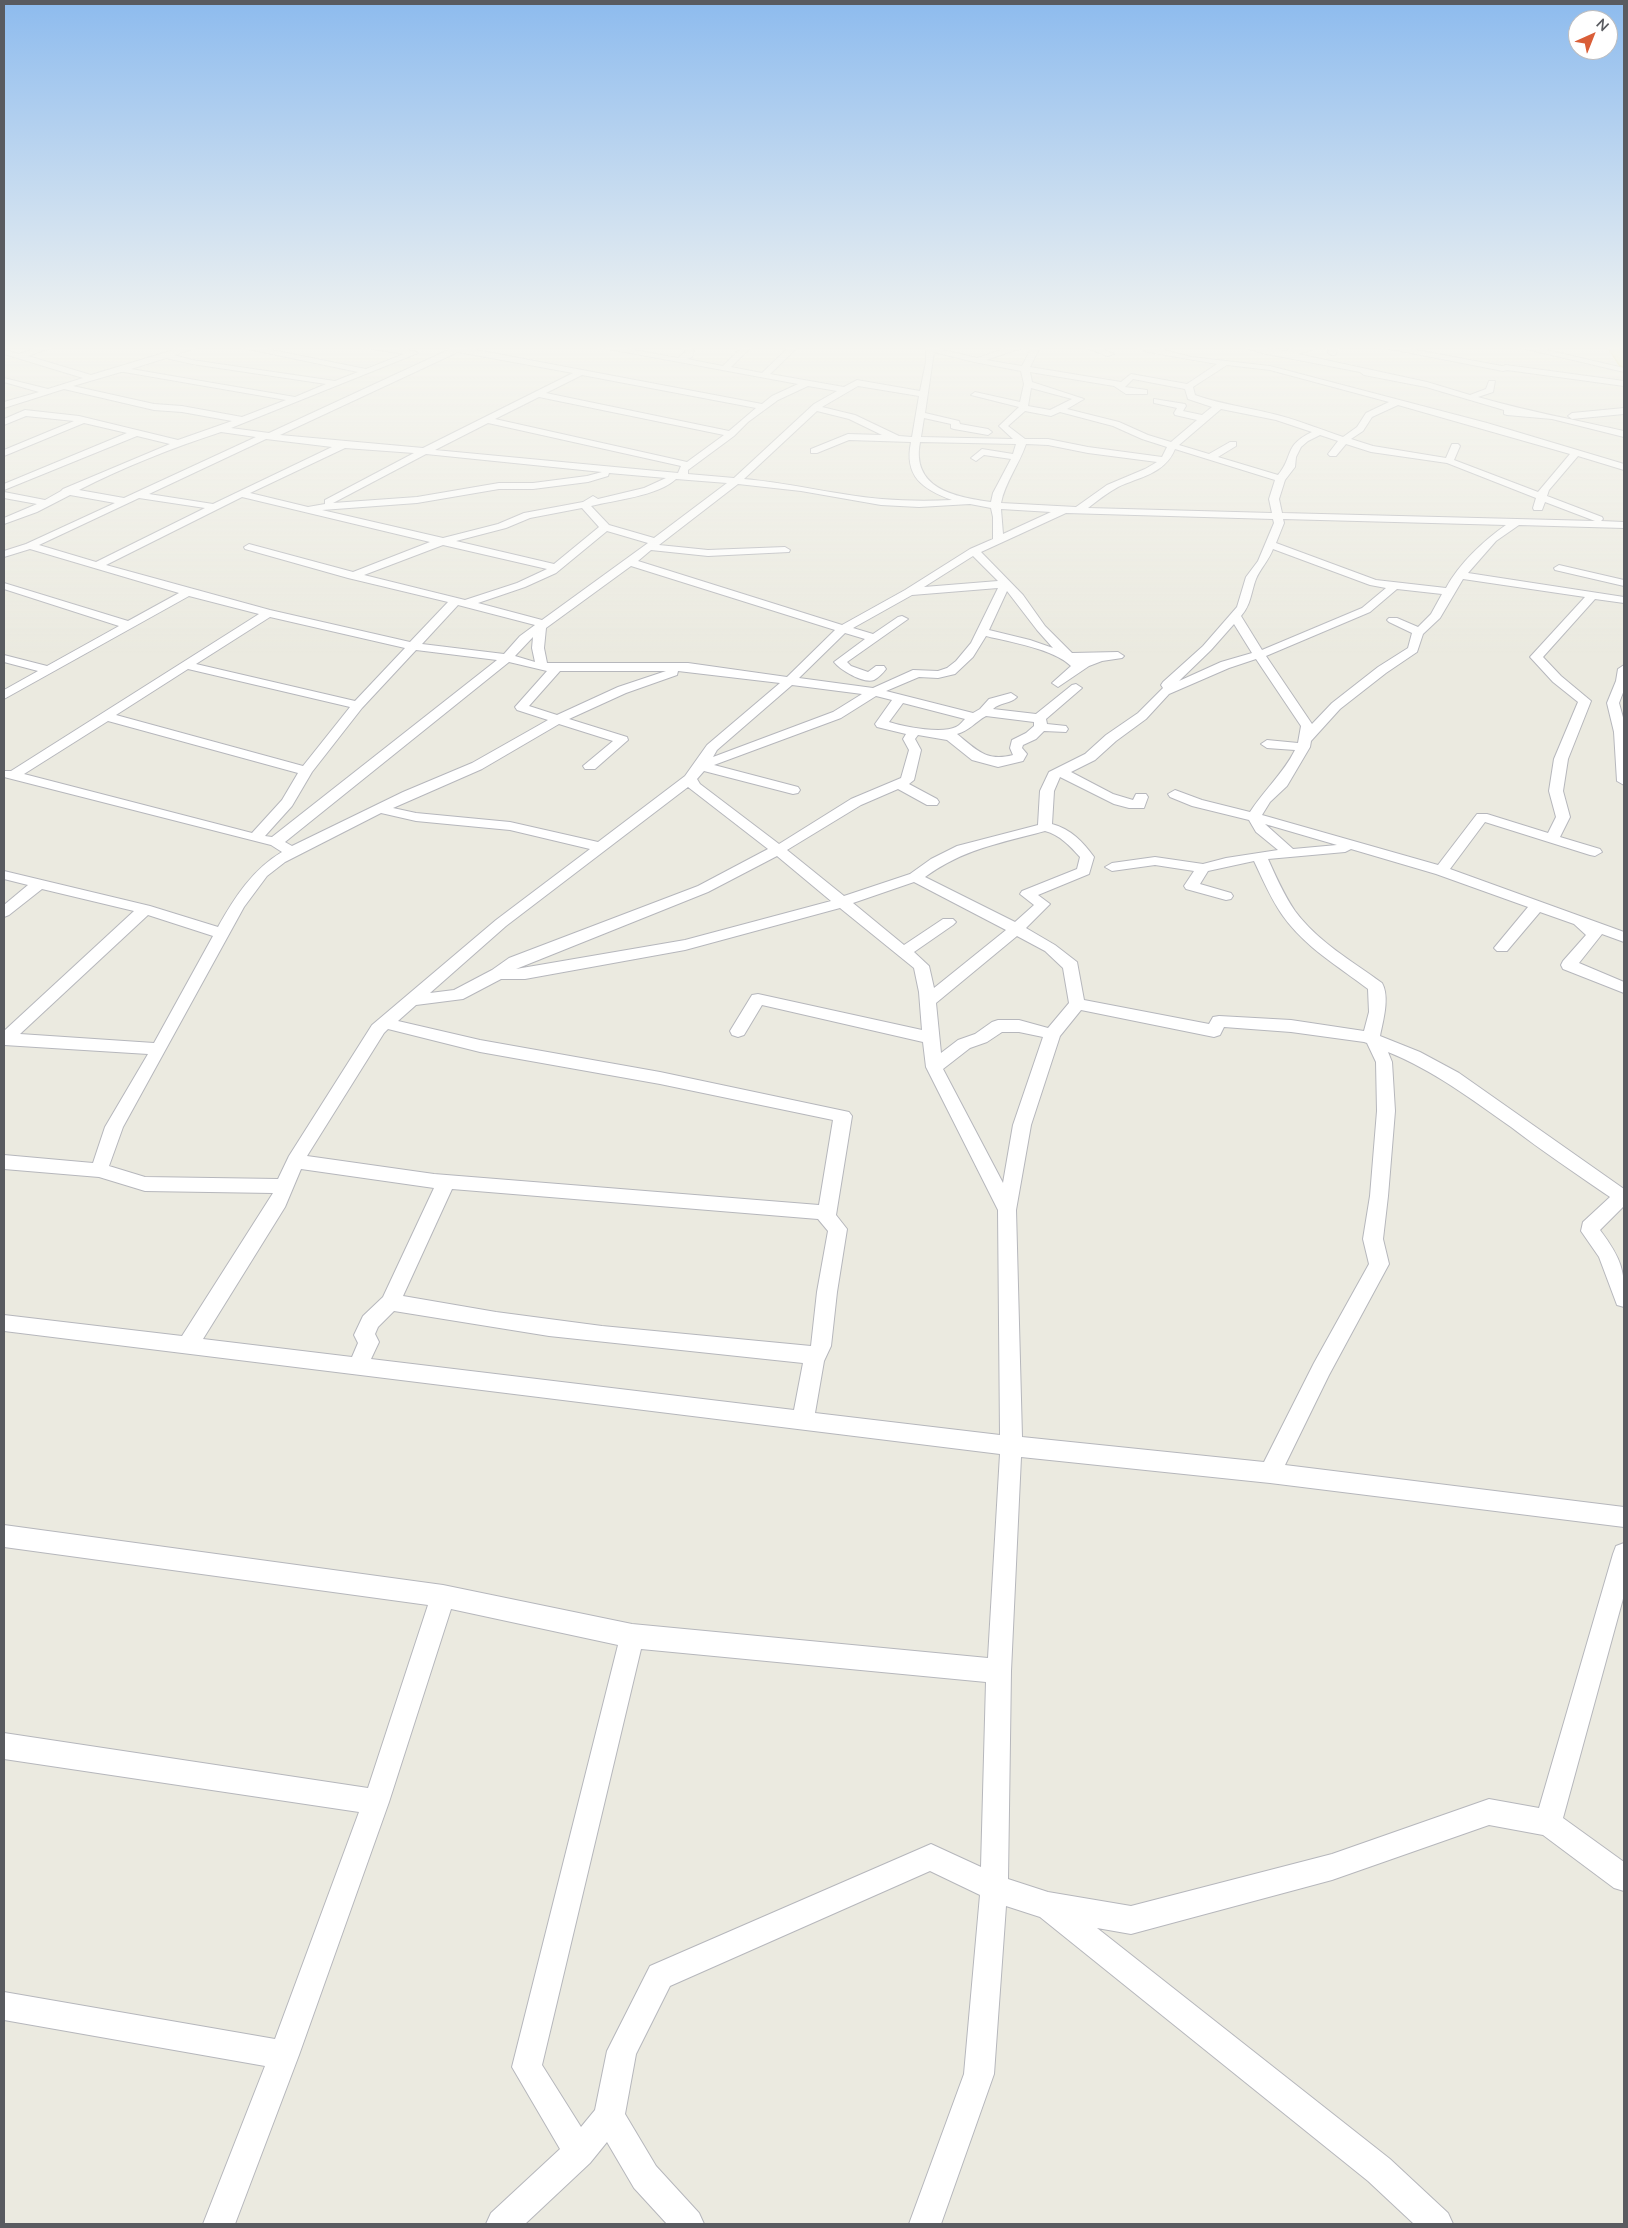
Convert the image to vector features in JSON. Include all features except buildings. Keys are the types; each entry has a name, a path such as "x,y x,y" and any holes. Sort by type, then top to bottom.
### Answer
{"street":[{"path":"4,487 97,449"},
{"path":"4,521 46,503 66,491 165,449"},
{"path":"4,554 30,546 136,495 239,449"},
{"path":"96,566 336,449"},
{"path":"398,449 801,488 881,502 919,504 967,502 995,506 1065,510 1620,525"},
{"path":"311,510 429,449"},
{"path":"617,449 689,465"},
{"path":"352,576 441,542 502,526 528,515 585,505 666,483 678,476 683,469 711,449"},
{"path":"275,842 316,811 357,776 404,742 506,658 524,638 630,562 736,481 772,449"},
{"path":"914,449 914,468 922,480 939,491 967,502"},
{"path":"998,540 998,517 995,506 998,493 1020,449"},
{"path":"1083,449 1164,460"},
{"path":"1079,510 1102,492 1156,468 1169,455 1171,449"},
{"path":"1183,449 1280,478"},
{"path":"1211,457 1225,449"},
{"path":"1165,691 1165,687 1207,648 1242,608 1251,578 1262,561 1279,524 1274,499 1280,478 1287,473 1291,457 1296,449"},
{"path":"1333,454 1337,449"},
{"path":"1371,449 1449,462 1620,525"},
{"path":"1449,462 1454,449"},
{"path":"1565,449 1624,467"},
{"path":"976,458 982,452 1017,457"},
{"path":"1254,817 1265,800 1282,783 1304,744 1336,706 1382,670 1413,650 1419,632 1436,616 1460,575 1492,539 1537,513 1544,489 1576,452"},
{"path":"311,510 417,500 499,486 533,486 588,479 619,471"},
{"path":"66,491 122,502"},
{"path":"240,494 556,568"},
{"path":"4,495 46,503"},
{"path":"136,495 156,499 194,501 214,507"},
{"path":"585,505 605,527 652,545 708,553 785,550"},
{"path":"187,1346 278,1202 283,1186 295,1161 378,1029 501,923 690,780 712,748 789,681 842,629 908,592 974,551 1065,510"},
{"path":"255,838 287,803 300,784 306,770 318,758 358,705 412,646 461,601 521,585 556,568 605,527"},
{"path":"1270,544 1374,583 1393,587 1449,592"},
{"path":"30,546 268,613 412,646 506,658 542,667 688,668 874,692 979,714 1029,718 1062,729"},
{"path":"249,547 352,576 461,601 542,625"},
{"path":"974,551 1019,597 1041,628 1078,667"},
{"path":"630,562 873,638"},
{"path":"1559,568 1624,583"},
{"path":"1460,575 1624,600"},
{"path":"908,592 1005,584"},
{"path":"701,766 837,715 874,692 917,673 938,675 950,672 969,652 982,632 1005,584"},
{"path":"4,586 128,625"},
{"path":"1044,827 1047,791 1054,775 1090,757 1111,738 1142,716 1165,691 1225,665 1261,654 1348,619 1366,610 1393,587"},
{"path":"4,695 188,592"},
{"path":"1552,839 1563,817 1556,791 1561,759 1585,701 1557,679 1536,657 1593,595"},
{"path":"8,774 105,716 268,613"},
{"path":"1236,616 1249,640 1261,654 1266,666 1307,726 1304,744"},
{"path":"880,669 870,677 847,668 840,662 902,619"},
{"path":"1393,620 1419,632"},
{"path":"542,625 538,648 542,667"},
{"path":"982,632 1026,642 1068,657 1118,656"},
{"path":"900,698 881,724 914,731 944,734 952,737 976,756 998,763 1018,758 1020,754 1016,748 1017,743 1031,736 1040,722 1076,688 1058,683 1078,667 1100,657"},
{"path":"4,658 48,670"},
{"path":"185,665 358,705"},
{"path":"557,667 521,707 622,740 590,766"},
{"path":"99,1170 114,1127 237,906 262,873 293,852 381,809 477,766 558,719 622,690 688,668"},
{"path":"1624,669 1622,681 1613,703 1623,741 1624,781"},
{"path":"944,734 962,729 993,702 1011,697"},
{"path":"105,716 306,770"},
{"path":"412,1000 457,995 498,974 515,962 703,889 778,850 856,802 907,780 915,750 909,739 914,731"},
{"path":"1267,744 1304,744"},
{"path":"701,766 793,790"},
{"path":"1062,772 1108,797 1128,805 1139,805 1141,797"},
{"path":"8,774 275,842 293,852"},
{"path":"690,780 695,787 778,850 840,903 921,966 928,1001 934,1067 1007,1210"},
{"path":"899,784 932,802"},
{"path":"1175,794 1197,804 1254,817 1441,871 1624,937"},
{"path":"381,809 416,817 510,826 601,847"},
{"path":"1254,817 1261,828 1290,853"},
{"path":"1441,871 1482,818 1595,852"},
{"path":"498,974 525,974 686,945 840,903 915,877 936,862 962,849 1044,827 1058,829 1072,838 1087,857 1084,871 1027,894 1043,904 928,1001"},
{"path":"1112,867 1155,861 1203,868 1259,856 1358,847"},
{"path":"1259,856 1281,901 1296,922 1326,951 1376,987 1377,1012 1373,1039 1384,1062 1386,1111 1379,1196 1373,1239 1379,1264 1321,1369 1270,1474"},
{"path":"1203,868 1191,886 1226,896"},
{"path":"4,875 145,909 223,934"},
{"path":"915,877 1016,928 1050,948 1071,966 1077,1004 1052,1034 1022,1125 1007,1210 1011,1446 999,1671 994,1888 979,2074 926,2224"},
{"path":"4,912 39,884"},
{"path":"1502,948 1538,905"},
{"path":"4,1039 145,909"},
{"path":"1579,921 1595,935 1569,965 1624,988"},
{"path":"904,952 948,922"},
{"path":"738,1031 758,999 932,1038"},
{"path":"1077,1004 1214,1031 1219,1021 1314,1029 1373,1039 1414,1056 1453,1077 1614,1190 1621,1198 1590,1227 1590,1231 1607,1254 1624,1299"},
{"path":"386,1023 480,1046 695,1085 843,1116 826,1217 838,1229 827,1292 821,1346 816,1356 803,1421"},
{"path":"934,1067 964,1044 981,1038 998,1026 1019,1026 1052,1034"},
{"path":"4,1039 159,1049"},
{"path":"295,1161 446,1182 827,1213"},
{"path":"4,1162 99,1170 145,1184 283,1186"},
{"path":"358,1366 369,1342 364,1335 370,1322 390,1302 446,1182"},
{"path":"390,1302 454,1314 577,1331 816,1356"},
{"path":"4,1323 1011,1446 1270,1474 1624,1517"},
{"path":"4,1536 443,1596 632,1636 999,1671"},
{"path":"1548,1823 1624,1554"},
{"path":"219,2224 284,2055 376,1802 443,1596"},
{"path":"579,2152 527,2067 632,1636"},
{"path":"4,1746 376,1802"},
{"path":"502,2224 579,2152 608,2117 622,2051 660,1976 931,1857 994,1888 1048,1906 1131,1920 1332,1867 1489,1812 1548,1823 1624,1878"},
{"path":"1048,1906 1379,2170 1437,2224"},
{"path":"4,2006 284,2055"},
{"path":"608,2117 645,2177 688,2224"}]}
